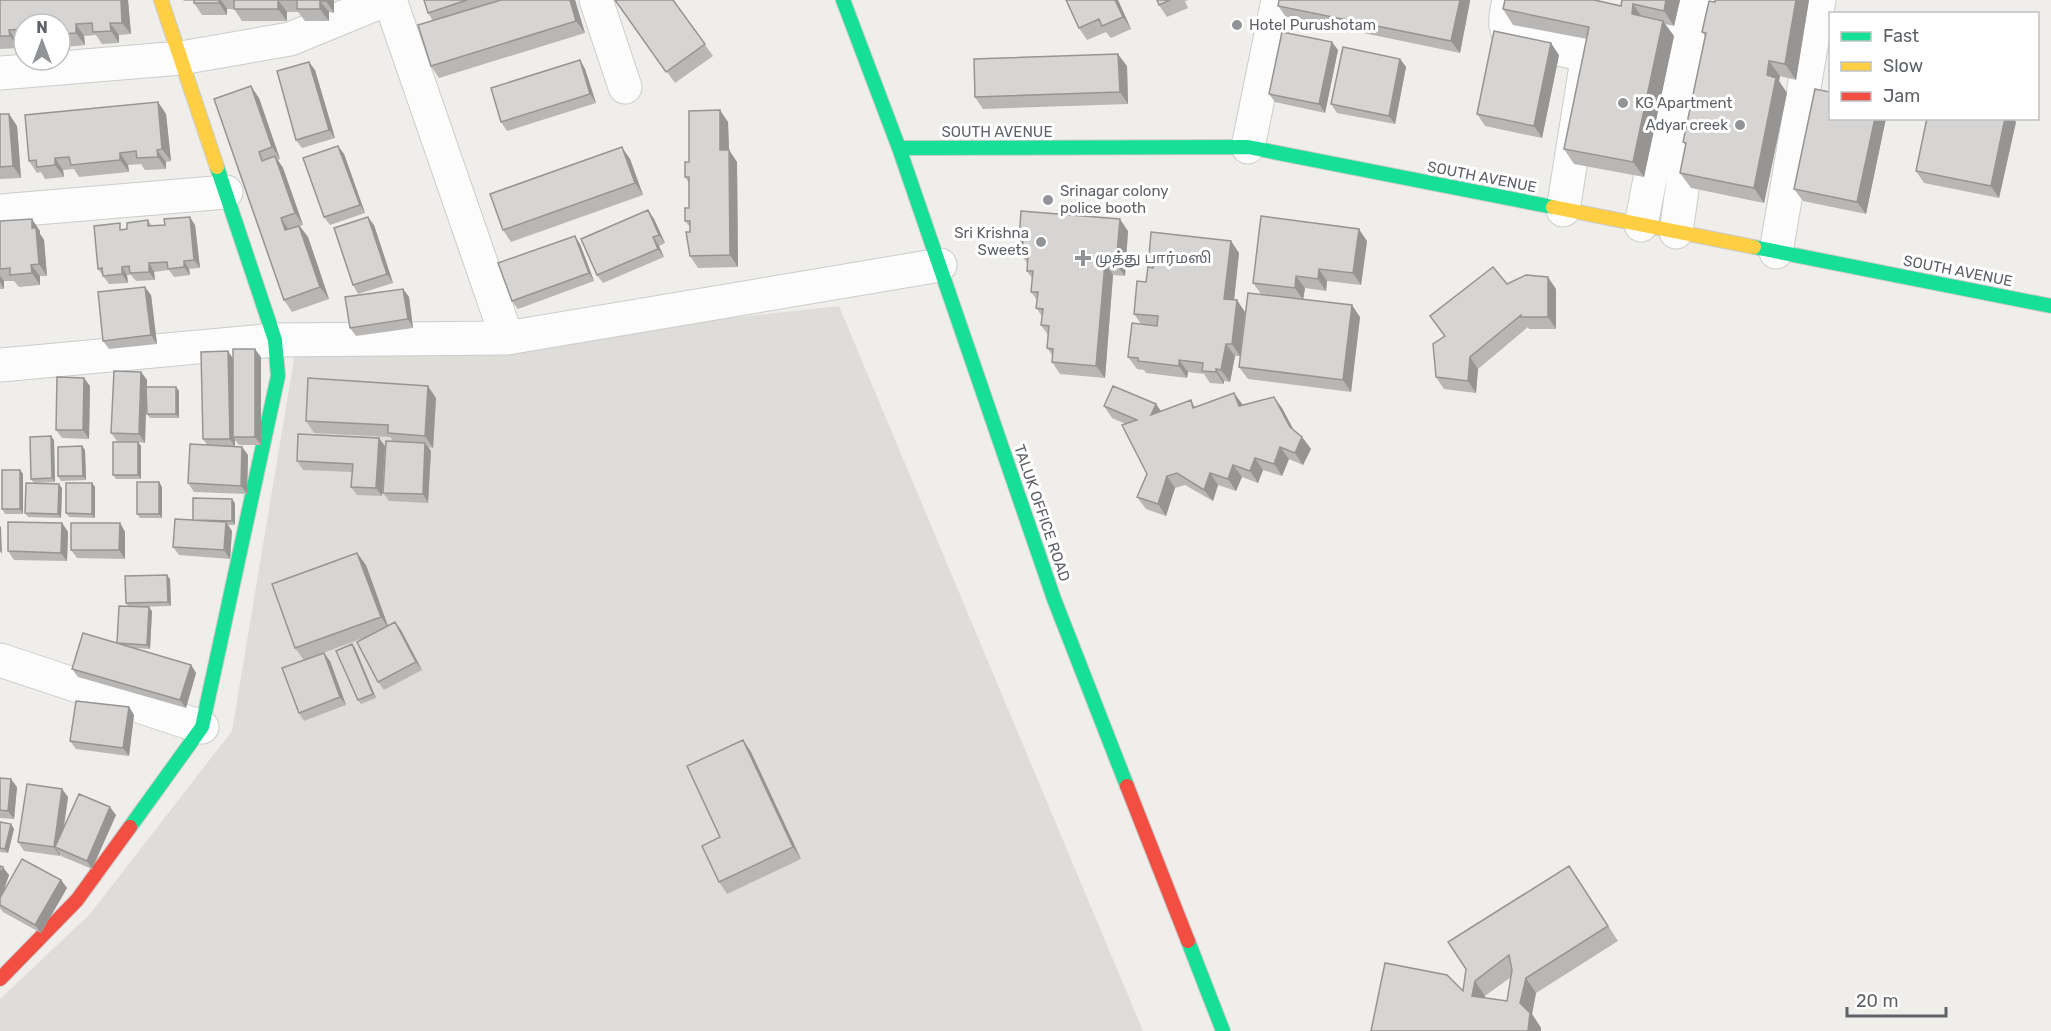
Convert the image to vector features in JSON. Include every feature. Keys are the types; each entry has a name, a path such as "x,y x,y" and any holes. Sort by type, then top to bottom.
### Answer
{"street":[{"path":"0,979 77,900 202,727 278,376 275,340 161,0"},
{"path":"0,73 181,58 290,39 385,0"},
{"path":"390,0 507,338"},
{"path":"596,0 625,87"},
{"name":"TALUK OFFICE ROAD","path":"843,0 899,148 1054,599 1223,1031"},
{"path":"1248,147 1278,0"},
{"path":"1509,0 1505,23 1507,34 1515,40 1579,53 1586,66 1563,210"},
{"path":"1641,225 1685,0"},
{"path":"1676,232 1709,0"},
{"path":"1776,252 1819,0"},
{"name":"SOUTH AVENUE","path":"899,148 1248,147 2051,306"},
{"path":"0,211 226,192"},
{"path":"0,365 275,340 507,338 940,266"},
{"path":"0,660 202,727"}],"shaded area":[{"path":"839,306 1143,1031 0,1031 0,999 90,914 232,731 296,347 475,346"}],"building":[{"path":"0,0 121,0 122,23 110,23 111,31 93,32 92,23 76,24 76,33 72,33 72,12 12,12 10,36 0,36"},
{"path":"194,0 219,0 219,3 194,3"},
{"path":"234,0 278,0 278,9 234,9"},
{"path":"297,0 326,1 320,1 320,9 297,9"},
{"path":"424,0 467,0 428,13"},
{"path":"501,0 570,0 576,21 431,66 418,25"},
{"path":"615,0 673,0 705,44 666,72"},
{"path":"1066,0 1115,0 1123,17 1102,26 1099,19 1079,28"},
{"path":"1157,0 1170,0 1159,5"},
{"path":"1279,0 1460,0 1451,41 1278,6"},
{"name":"KG Apartment","path":"1505,0 1594,0 1621,6 1622,0 1666,0 1664,11 1633,4 1632,14 1663,21 1633,162 1564,149 1589,27 1503,9"},
{"name":"Adyar creek","path":"1715,0 1796,0 1785,64 1769,61 1767,75 1776,78 1754,188 1680,173 1686,143 1683,142 1706,33 1702,32 1709,1 1715,2"},
{"path":"1494,31 1551,43 1534,126 1477,114"},
{"path":"1282,32 1332,42 1319,104 1269,94"},
{"path":"1343,47 1400,59 1389,116 1331,104"},
{"path":"1118,54 1120,92 975,97 974,59"},
{"path":"580,60 590,94 501,122 491,88"},
{"path":"309,62 329,130 296,140 277,71"},
{"path":"251,86 272,147 259,152 262,161 275,156 295,213 281,218 285,230 299,226 320,287 284,300 214,99"},
{"path":"1815,89 1829,92 1829,120 1875,120 1857,202 1794,189"},
{"path":"158,102 162,149 157,150 158,157 137,158 136,151 120,153 120,160 71,165 69,157 55,158 55,165 37,167 36,160 29,161 25,115"},
{"path":"720,110 720,150 729,150 730,255 690,256 686,232 690,232 690,221 685,221 685,208 689,208 689,177 685,177 685,162 689,162 689,111"},
{"path":"0,114 9,114 13,166 0,167"},
{"path":"1927,120 2005,120 1991,186 1916,171"},
{"path":"338,146 360,205 324,217 303,158"},
{"path":"622,147 635,183 503,230 490,194"},
{"path":"648,210 659,235 653,237 658,249 597,275 581,239"},
{"path":"1021,211 1120,219 1116,264 1105,263 1096,366 1052,362 1053,349 1047,348 1049,326 1041,325 1043,309 1036,308 1038,292 1031,292 1033,271 1027,271 1028,256 1022,256 1023,240 1019,240"},
{"path":"1261,216 1359,229 1353,273 1319,269 1318,279 1296,276 1295,288 1253,283"},
{"path":"190,217 194,260 184,261 184,267 168,269 167,262 149,263 149,272 130,273 129,266 122,267 122,274 103,276 102,268 98,269 94,226 120,223 120,230 127,229 127,223 148,220 148,226 165,225 164,219"},
{"path":"368,217 387,274 353,285 334,228"},
{"path":"32,219 32,228 36,228 39,264 31,265 32,273 10,275 10,268 0,269 0,221"},
{"path":"1151,232 1231,241 1224,299 1237,300 1232,344 1226,344 1221,370 1202,371 1203,363 1179,360 1179,366 1138,361 1138,358 1128,357 1132,323 1157,326 1158,316 1134,314 1137,281 1146,282 1148,267 1153,268 1154,256 1149,256"},
{"path":"575,236 589,273 512,301 498,263"},
{"path":"1493,267 1507,284 1526,275 1548,277 1548,317 1521,317 1521,315 1470,357 1468,381 1436,377 1433,344 1445,336 1430,316"},
{"path":"145,287 151,335 103,341 98,292"},
{"path":"403,289 408,319 350,328 345,297"},
{"path":"1248,293 1352,305 1343,380 1239,367"},
{"path":"233,349 255,349 255,437 233,437"},
{"path":"228,351 230,439 203,439 201,352"},
{"path":"114,371 141,372 139,434 111,433"},
{"path":"57,377 84,378 83,430 56,430"},
{"path":"308,378 428,386 425,436 388,433 388,425 306,421"},
{"path":"1113,386 1156,404 1151,415 1191,400 1193,408 1234,393 1239,406 1274,397 1290,427 1302,437 1295,453 1280,447 1274,464 1255,458 1250,471 1233,465 1228,479 1210,473 1204,490 1177,473 1167,476 1158,504 1137,497 1147,474 1122,425 1137,420 1104,406"},
{"path":"146,387 176,387 176,414 147,414"},
{"path":"298,434 379,438 376,488 351,487 353,464 297,461"},
{"path":"51,436 52,478 31,479 30,437"},
{"path":"386,441 425,443 423,494 383,493"},
{"path":"113,442 138,442 138,475 113,475"},
{"path":"190,444 242,447 241,486 188,483"},
{"path":"82,446 83,476 58,476 58,447"},
{"path":"2,470 20,470 20,509 2,509"},
{"path":"137,482 159,482 159,514 137,514"},
{"path":"26,483 59,484 58,514 25,513"},
{"path":"66,483 92,483 92,514 66,513"},
{"path":"193,498 232,499 232,521 193,520"},
{"path":"175,519 226,522 224,550 173,547"},
{"path":"8,522 62,523 61,553 8,551"},
{"path":"71,523 120,523 119,550 71,550"},
{"path":"357,553 381,617 295,648 272,584"},
{"path":"167,575 168,602 126,603 125,576"},
{"path":"119,606 149,607 147,645 117,643"},
{"path":"395,622 416,662 378,682 357,642"},
{"path":"83,633 191,665 180,700 72,669"},
{"path":"352,644 373,694 358,700 336,651"},
{"path":"324,653 340,697 299,713 282,668"},
{"path":"76,701 129,707 123,748 70,741"},
{"path":"743,740 793,847 719,882 702,846 720,837 687,766"},
{"path":"0,778 11,779 8,811 0,810"},
{"path":"27,784 62,789 54,847 18,842"},
{"path":"79,794 110,807 87,861 55,847"},
{"path":"0,822 11,824 5,849 0,848"},
{"path":"22,859 61,880 35,925 0,905 0,898"},
{"path":"1569,866 1608,926 1526,978 1520,1003 1530,1013 1528,1031 1371,1031 1385,963 1447,975 1463,991 1466,969 1448,942","holes":["1509,955 1512,970 1507,1001 1472,996 1475,981"]}],"traffic: fast":[{"path":"843,0 899,148 1054,599 1127,786"},
{"path":"899,148 1248,147 1553,207"},
{"path":"130,827 202,727 278,376 275,340 217,167"},
{"path":"1754,247 2051,306"},
{"path":"1188,941 1223,1031"}],"traffic: slow":[{"path":"161,0 217,167"},
{"path":"1553,207 1754,247"}],"traffic: jam":[{"path":"1127,786 1188,941"},
{"path":"0,979 77,900 130,827"}],"place":[{"name":"Hotel Purushotam","path":"1237,25"},
{"name":"KG Apartment","path":"1623,103"},
{"name":"Adyar creek","path":"1740,125"},
{"name":"Srinagar colony police booth","path":"1048,200"},
{"name":"Sri Krishna Sweets","path":"1041,242"},
{"name":"முத்து பார்மஸி","path":"1083,258"}]}
